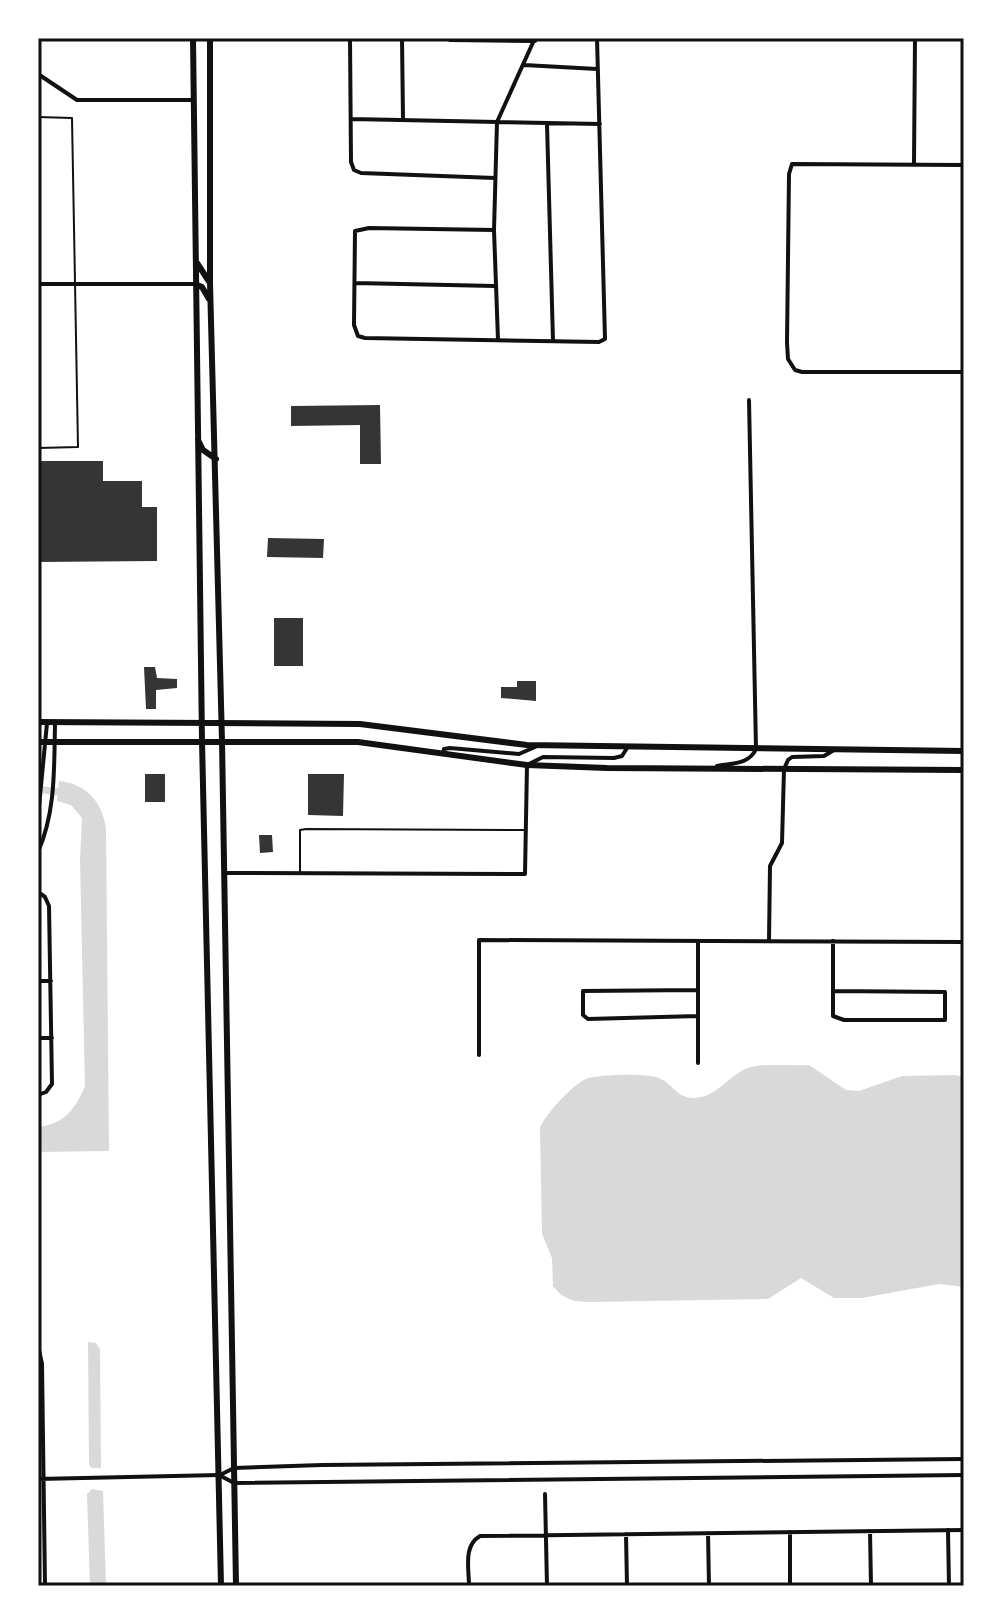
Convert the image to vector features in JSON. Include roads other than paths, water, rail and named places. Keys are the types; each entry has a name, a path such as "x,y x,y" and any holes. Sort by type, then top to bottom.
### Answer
{"main road":[{"path":"193,38 201,722 221,1586"},
{"path":"210,38 210,283 222,741 236,1586"},
{"path":"193,100 204,106 209,115"},
{"path":"194,256 210,283"},
{"path":"195,284 207,293 212,306"},
{"path":"197,437 203,450 216,459"},
{"path":"38,722 360,724 537,746 964,751"},
{"path":"38,742 358,742 527,765 964,770"}],"street":[{"path":"350,38 351,162 354,170 361,173 495,178"},
{"path":"402,38 403,119"},
{"path":"494,230 369,228 355,231 354,325 358,336 599,342 605,339 597,38"},
{"path":"914,163 915,38"},
{"path":"450,40 535,39 497,122 494,230 498,340"},
{"path":"524,65 597,69"},
{"path":"38,74 77,100 193,100"},
{"path":"351,119 600,124"},
{"path":"547,124 553,341"},
{"path":"964,165 792,164 789,174 787,343 788,359 795,370 802,372 964,372"},
{"path":"355,283 495,286"},
{"path":"38,284 195,284"},
{"path":"711,769 745,761 754,755 756,749 749,400"},
{"path":"38,817 47,723"},
{"path":"38,852 44,837 55,775 55,724"},
{"path":"443,754 444,749 450,748 519,754 537,746"},
{"path":"224,873 525,874 527,765 543,757 614,758 622,756 627,748"},
{"path":"769,941 770,866 782,843 784,769 792,757 824,756 834,750"},
{"path":"38,835 44,837"},
{"path":"38,892 45,897 49,906 52,1038 52,1084 46,1092 38,1095"},
{"path":"479,1055 479,940 964,942"},
{"path":"698,941 698,1063"},
{"path":"833,941 833,991 833,1016 844,1020 945,1020 945,992 833,991"},
{"path":"38,981 51,981"},
{"path":"698,990 583,991 583,1015 588,1019 698,1016"},
{"path":"38,1038 52,1038"},
{"path":"39,1350 42,1364 40,1480 45,1586"},
{"path":"40,1480 219,1475 234,1468 964,1459"},
{"path":"219,1475 234,1483 964,1475"},
{"path":"545,1494 547,1586"},
{"path":"948,1530 949,1586"},
{"path":"469,1586 468,1549 480,1536 964,1530"},
{"path":"870,1531 871,1586"},
{"path":"790,1532 790,1586"},
{"path":"708,1533 709,1586"},
{"path":"626,1534 627,1586"}],"lane":[{"path":"38,117 72,118 78,447 38,448"},
{"path":"300,872 300,830 526,830"}],"waterway":[{"path":"38,789 65,793"}]}
